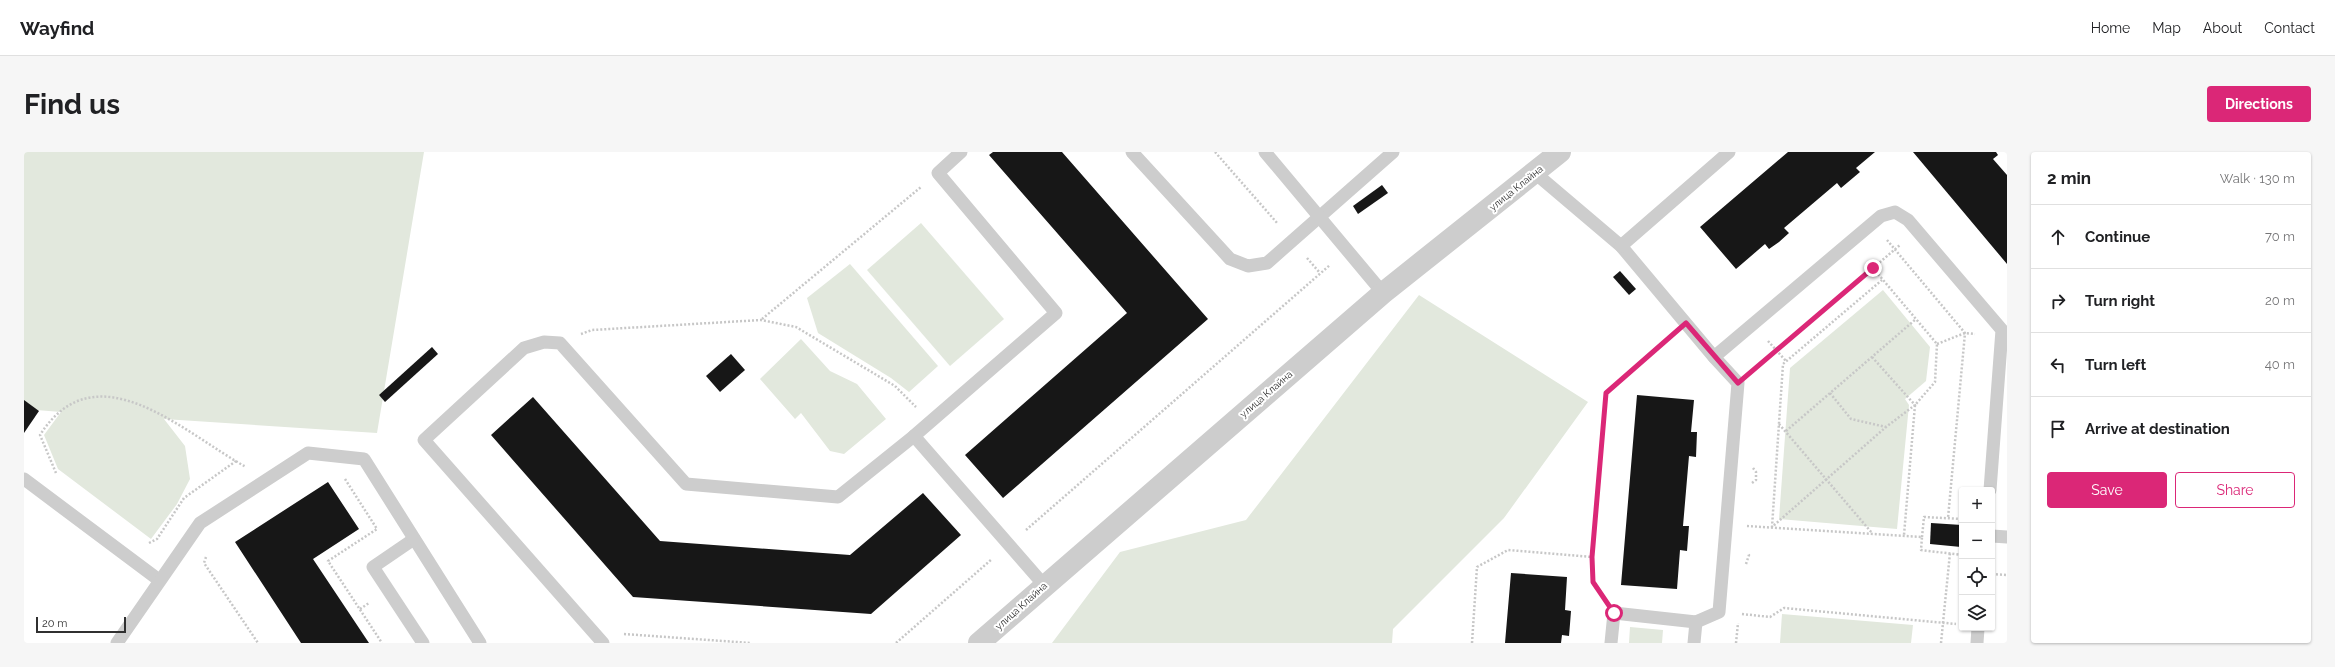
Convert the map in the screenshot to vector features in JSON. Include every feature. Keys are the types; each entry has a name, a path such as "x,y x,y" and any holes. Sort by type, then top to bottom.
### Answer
{"street":[{"name":"улица Клайна","path":"979,643 1044,585 1383,293 1536,173 1560,152"}],"lane":[{"path":"603,643 424,440 524,348 544,342 560,343 686,484 838,497 914,436 1056,313 938,173 961,152"},
{"path":"1132,152 1230,259 1248,266 1267,263 1393,152"},
{"path":"1265,152 1383,293"},
{"path":"1621,246 1729,152"},
{"path":"1536,173 1621,246 1714,357 1738,383 1719,612 1696,622 1614,613 1611,643"},
{"path":"1714,357 1880,216 1895,212 1908,220 2002,330 1990,487"},
{"path":"914,436 1044,585"},
{"path":"116,643 200,523 308,452 364,459 480,643"},
{"path":"24,479 159,580"},
{"path":"1995,536 2007,537"},
{"path":"414,539 373,567 423,643"},
{"path":"1694,643 1696,622"},
{"path":"1977,643 1978,631"}],"path":[{"path":"1215,152 1320,273"},
{"path":"761,320 938,173"},
{"path":"1873,222 1894,250 1965,333 1948,518"},
{"path":"1738,383 1917,230"},
{"path":"896,643 1347,250"},
{"path":"1772,527 1886,427 1915,405 1935,382 1937,344 1873,268"},
{"path":"1772,527 1783,364 1882,280"},
{"path":"1786,431 1916,319"},
{"path":"560,343 592,330 761,320 796,327 889,382 930,422"},
{"path":"1614,613 1593,582 1592,557 1606,393 1686,323"},
{"path":"1754,324 1786,361"},
{"path":"1937,344 1965,333 2002,337"},
{"path":"1872,357 1915,405 1904,535"},
{"path":"1830,393 1851,419 1886,427"},
{"path":"61,477 55,472 40,435 48,422 66,405 86,397 107,396 130,400 152,409 251,469 262,481"},
{"path":"1779,423 1872,533"},
{"path":"144,539 150,544 157,539 184,498 236,461"},
{"path":"344,478 377,529 328,560 382,643"},
{"path":"1959,519 1924,517 1921,550 1959,554"},
{"path":"1727,525 1922,536"},
{"path":"208,549 204,563 258,643"},
{"path":"1472,643 1477,567 1508,550 1592,557"},
{"path":"1941,643 1950,553"},
{"path":"1995,574 2007,575"},
{"path":"1719,612 1770,617 1784,608 1959,625"},
{"path":"593,632 751,643"}],"shaded area":[{"path":"24,152 424,152 377,433 164,419 185,446 190,479 177,504 151,539 58,469 44,435 61,412 24,409"},
{"path":"921,223 1004,319 950,366 867,270"},
{"path":"850,264 938,366 909,392 891,378 818,333 807,298"},
{"path":"1883,290 1930,347 1926,381 1905,399 1909,405 1897,529 1779,519 1790,368"},
{"path":"1419,295 1588,402 1504,518 1393,629 1392,643 1052,643 1120,552 1246,520"},
{"path":"801,339 830,371 857,384 886,419 844,454 830,451 801,413 795,419 760,379"},
{"path":"1782,614 1913,625 1911,643 1780,643"},
{"path":"1630,627 1663,630 1662,643 1629,643"}],"building":[{"path":"993,152 1062,152 1208,319 1003,498 965,455 1127,313 989,155"},
{"path":"1788,152 1875,152 1856,168 1860,172 1841,188 1837,183 1784,228 1789,233 1779,242 1769,249 1765,244 1736,269 1700,227"},
{"path":"1913,152 1996,152 1998,155 1993,159 2007,175 2007,264"},
{"path":"1382,185 1388,193 1358,214 1353,206"},
{"path":"1620,271 1636,289 1629,295 1613,277"},
{"path":"432,347 438,354 385,402 379,395"},
{"path":"731,354 745,370 720,392 706,376"},
{"path":"1637,395 1694,400 1691,432 1697,432 1696,457 1689,456 1683,526 1689,526 1687,551 1680,550 1677,589 1621,585"},
{"path":"533,397 660,541 850,555 923,493 961,535 871,614 633,597 491,435"},
{"path":"24,400 39,411 24,433"},
{"path":"328,482 359,529 313,559 369,643 301,643 235,542"},
{"path":"1931,523 1959,525 1959,547 1930,544"},
{"path":"1511,573 1567,577 1565,610 1571,611 1569,636 1562,635 1561,643 1505,643"}],"route":[{"path":"1614,613 1593,582 1592,557 1606,393 1686,323 1738,383 1873,268"}]}
